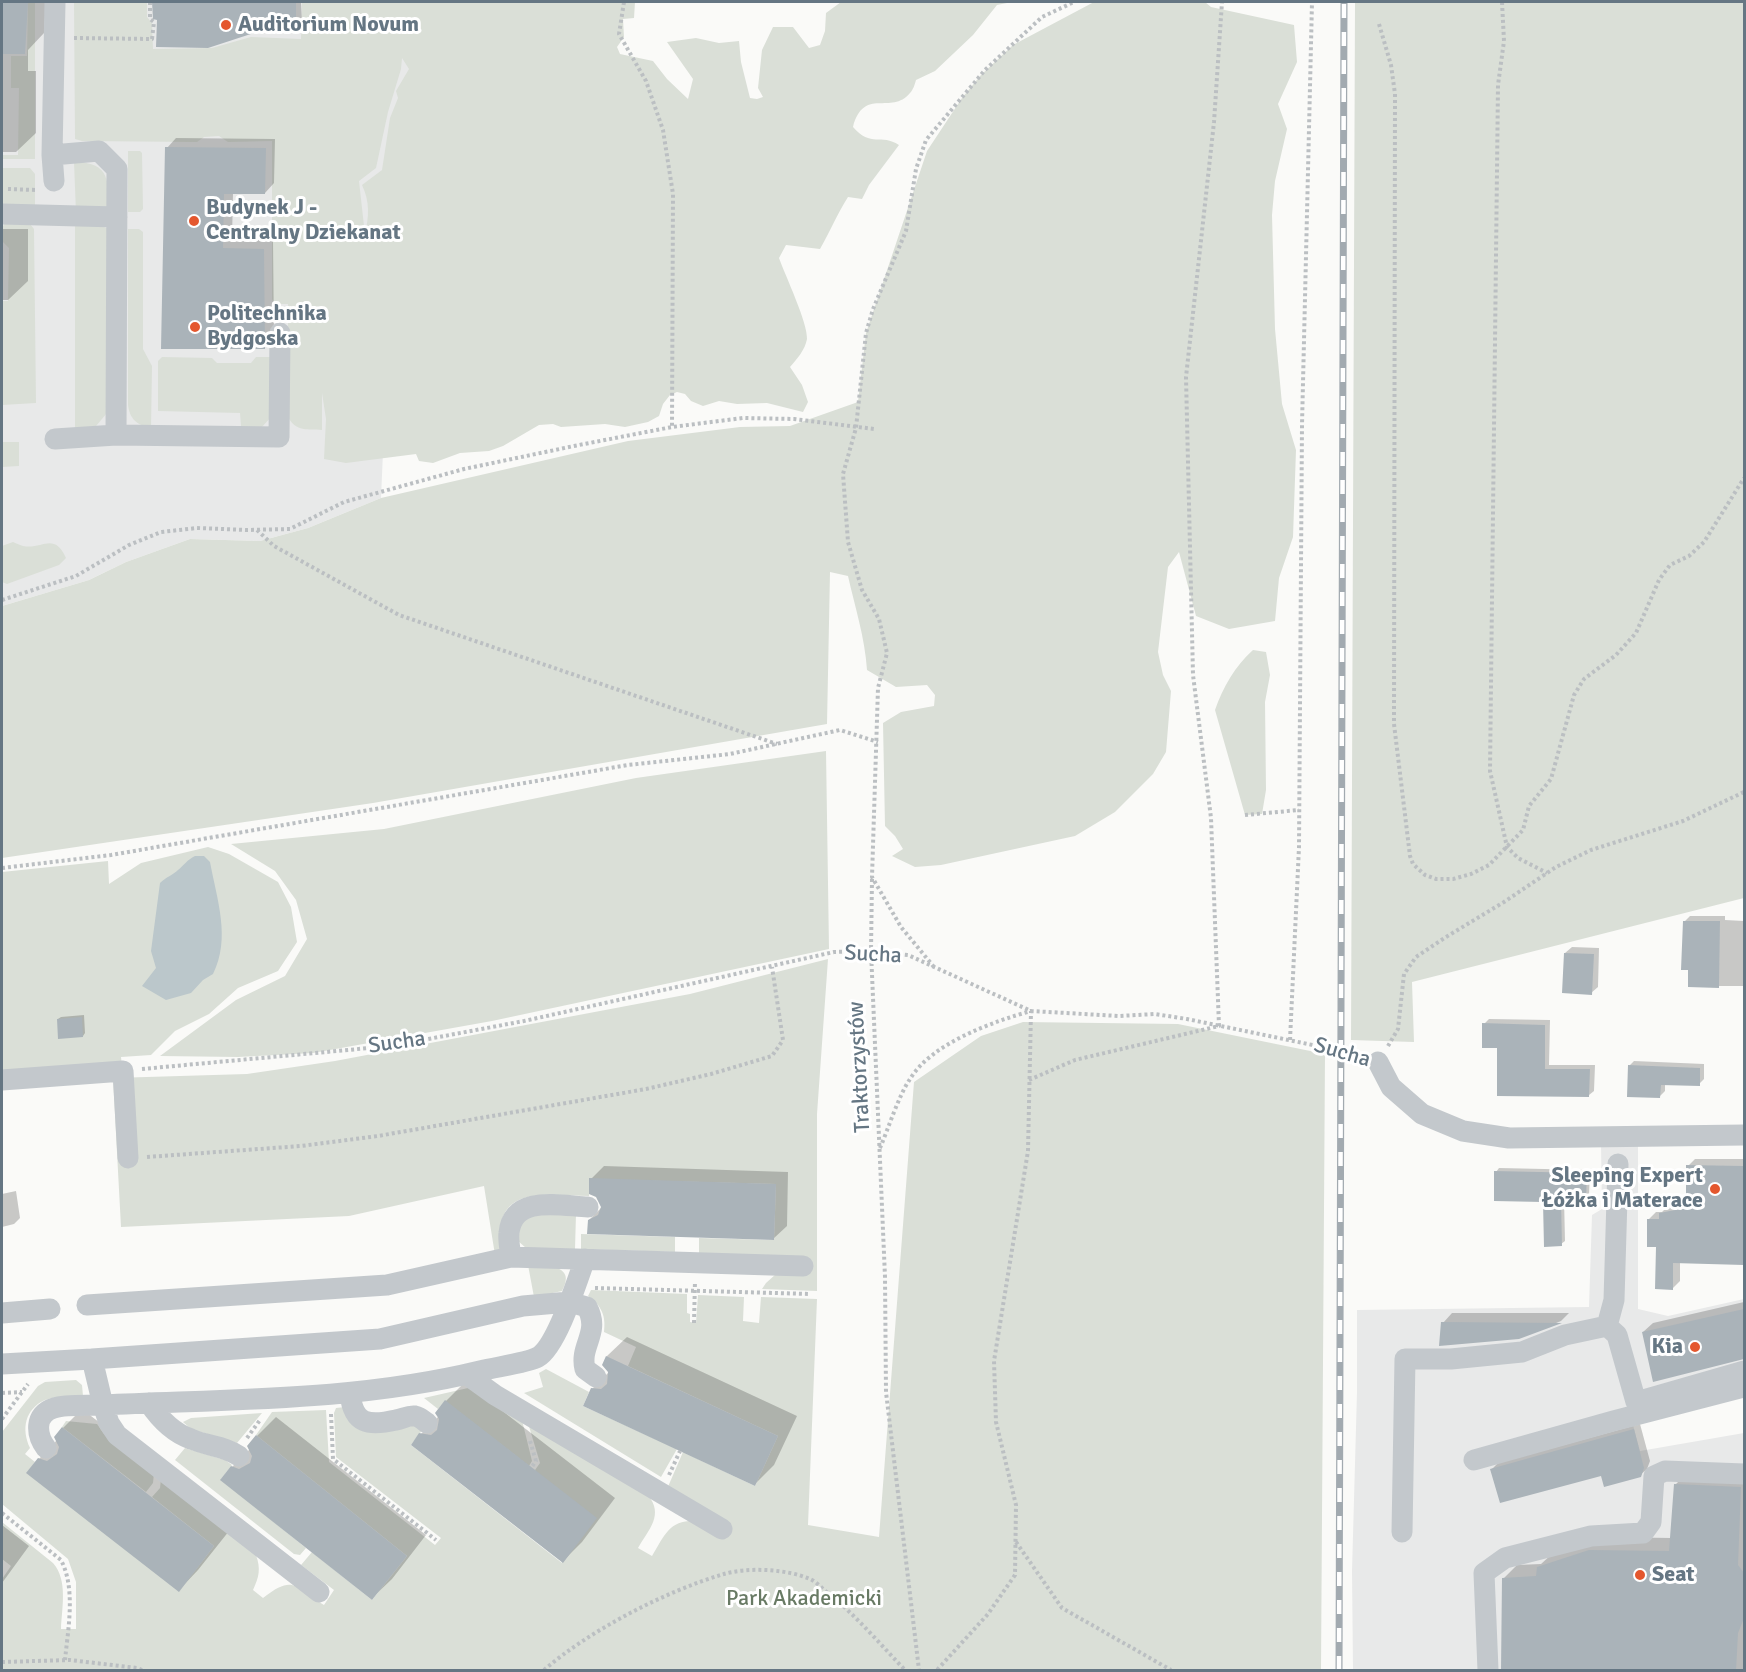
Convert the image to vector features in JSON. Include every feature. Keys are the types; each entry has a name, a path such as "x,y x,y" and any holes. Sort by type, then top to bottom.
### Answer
{"street":[{"path":"49,186 52,155 55,2"},
{"path":"52,155 99,151 117,169 116,435"},
{"path":"2,214 117,217"},
{"path":"55,439 116,435 279,437 280,333"},
{"name":"Sucha","path":"1378,1062 1391,1087 1422,1114 1463,1131 1509,1138 1744,1136"},
{"path":"2,1080 123,1071 128,1158"},
{"path":"1607,1326 1614,1300 1618,1164"},
{"path":"511,1257 509,1234 511,1222 517,1212 529,1206 588,1207"},
{"path":"87,1305 387,1285 511,1257 803,1266"},
{"path":"46,1448 39,1438 40,1420 47,1412 55,1408 350,1393 466,1374 537,1357 548,1348 585,1259"},
{"path":"2,1364 380,1339 523,1306 569,1302 587,1307 591,1316 593,1325 584,1362 585,1369 596,1377"},
{"path":"2,1313 50,1309"},
{"path":"1607,1326 1617,1335 1636,1402 1744,1371"},
{"path":"1402,1532 1405,1359 1451,1359 1522,1352 1565,1335 1607,1326"},
{"path":"92,1359 109,1423 117,1435 319,1592"},
{"path":"466,1374 504,1400 722,1529"},
{"path":"1474,1460 1744,1387"},
{"path":"350,1393 351,1408 365,1423 373,1424 409,1416 418,1416 427,1423"},
{"path":"149,1403 159,1417 190,1439 237,1455"},
{"path":"1488,1671 1484,1573 1505,1558 1591,1536 1643,1533 1651,1522 1654,1476 1665,1471 1744,1474"}],"path":[{"path":"55,42 75,38 152,39 154,22 150,19 150,2"},
{"path":"624,2 619,34 646,81 663,129 674,194 672,427"},
{"name":"Traktorzystów","path":"880,1148 871,951 872,877 878,688 887,653 879,619 862,590 848,542 843,474 856,428 866,333 873,309 906,231 916,170 926,140 985,70 1042,17 1074,2"},
{"path":"1029,1080 1075,1060 1219,1026 1211,818 1193,675 1186,377 1214,122 1222,2"},
{"path":"1290,1040 1295,918 1299,884 1302,414 1311,2"},
{"path":"1502,2 1504,41 1498,85 1490,771 1507,847 1518,858 1547,873"},
{"path":"1379,24 1390,64 1395,94 1394,724 1410,856 1413,864 1425,875 1436,879 1453,879 1471,874 1489,865 1523,830 1529,806 1551,779 1574,695 1584,679 1616,656 1636,633 1659,580 1670,565 1689,556 1704,542 1744,478"},
{"path":"8,189 49,186"},
{"path":"2,600 76,576 129,544 161,532 197,528 290,529 344,502 464,470 672,427 743,418 795,419 874,429"},
{"path":"257,530 274,546 399,615 778,744"},
{"path":"2,868 111,855 628,765 730,754 840,730 878,741"},
{"path":"1378,1062 1398,1029 1404,974 1416,957 1547,873 1591,850 1683,821 1744,792"},
{"path":"1245,815 1299,810"},
{"path":"872,877 901,927 935,968"},
{"name":"Sucha","path":"123,1071 391,1046 536,1018 834,952 871,951 908,955 1030,1011 1119,1016 1155,1014 1341,1050 1378,1062"},
{"path":"128,1158 301,1146 378,1136 646,1089 752,1062 772,1056 783,1040 772,967"},
{"path":"937,1671 988,1614 1016,1575 1016,1505 996,1422 994,1361 1028,1151 1030,1011"},
{"name":"Traktorzystów","path":"880,1148 910,1078 928,1059 953,1042 999,1020 1030,1011"},
{"path":"880,1148 885,1277 886,1392 919,1671"},
{"path":"694,1323 695,1290"},
{"path":"2,1393 22,1392"},
{"path":"331,1405 333,1459 436,1540"},
{"path":"237,1455 261,1418"},
{"path":"2,1513 61,1560 66,1570 69,1580 65,1660"},
{"path":"1016,1541 1062,1608 1171,1671"},
{"path":"544,1671 558,1658 611,1623 678,1591 726,1573 772,1569 810,1579 818,1585 841,1603 905,1671"},
{"path":"2,1662 65,1660 137,1668 142,1671"}],"shaded area":[{"name":"Politechnika Bydgoska","path":"2,2 521,2 396,155 381,498 308,528 260,541 190,539 126,562 89,580 2,606"},
{"path":"195,856 204,856 210,862 221,919 221,947 213,974 203,980 191,993 166,1000 142,986 156,968 151,951 160,883"},
{"path":"1601,1144 1638,1146 1638,1309 1668,1316 1744,1299 1744,1380 1633,1425 1640,1451 1744,1433 1744,1670 1353,1670 1352,1571 1357,1310 1589,1307 1592,1215 1602,1209"}],"green space":[{"path":"28,2 35,2 35,159 2,159 2,155 18,155 19,88 11,88 11,56 27,56"},
{"path":"74,2 147,2 147,17 152,23 153,49 212,48 251,37 301,39 302,2 635,2 634,18 623,19 624,37 617,47 620,54 653,61 667,79 688,99 693,79 667,42 696,38 719,43 739,41 741,62 750,98 757,99 763,97 758,88 762,50 773,27 793,27 809,48 820,45 825,31 826,13 841,2 1012,2 997,5 973,35 935,71 916,80 911,92 903,99 871,104 864,108 853,127 865,137 887,140 899,145 869,185 862,199 848,197 820,249 786,245 779,258 806,332 807,339 804,347 790,367 802,385 808,402 803,412 767,403 737,404 719,401 703,406 691,401 685,394 677,392 670,395 663,404 659,416 648,422 625,427 605,424 561,427 553,424 539,425 503,446 489,451 460,453 433,463 419,461 416,454 346,463 324,459 326,419 322,393 322,430 299,427 288,417 288,304 274,304 272,299 272,141 228,142 219,136 204,137 197,142 82,141 75,139","holes":["402,58 409,69 396,91 398,98 390,118 382,170 362,185 368,209 365,235 359,181 376,168"]},
{"path":"1094,2 1205,2 1211,7 1294,25 1297,62 1278,104 1287,129 1275,181 1272,215 1275,329 1282,404 1296,450 1293,537 1279,578 1275,621 1229,629 1196,616 1179,552 1168,567 1158,652 1163,675 1171,691 1166,752 1153,774 1115,812 1075,836 941,865 915,867 892,856 903,849 885,826 883,723 901,712 934,706 935,695 927,685 896,687 867,670 862,634 848,576 830,572 827,724 373,803 2,858 2,606 89,580 126,562 190,539 260,541 308,528 381,498 628,441 740,427 790,426 858,402 866,333 927,151 962,98 981,75 1013,45"},
{"path":"1355,2 1744,2 1744,898 1412,982 1414,1042 1351,1040"},
{"path":"128,151 142,153 143,209 140,212 128,212"},
{"path":"74,162 86,163 102,170 108,184 109,213 76,213"},
{"path":"2,168 30,168 35,174 35,205 2,211"},
{"path":"6,222 30,224 34,229 36,403 2,405 2,301 8,301 9,248 2,241 3,226"},
{"path":"99,225 109,229 107,413 96,426 75,429 75,226"},
{"path":"128,229 139,229 143,232 143,349 152,366 151,429 135,421 128,405"},
{"path":"162,357 212,358 217,363 251,363 256,357 275,357 272,416 261,428 242,428 240,413 158,411 158,361"},
{"path":"2,442 19,442 19,466 2,467"},
{"path":"13,542 30,547 52,543 57,545 66,558 59,565 7,584 2,582 2,546"},
{"path":"1253,650 1266,652 1270,675 1265,702 1266,790 1262,814 1245,815 1215,710 1230,677"},
{"path":"826,751 829,949 492,1021 313,1053 238,1057 160,1056 236,1000 285,976 307,939 296,900 275,871 231,844 384,829 636,778"},
{"path":"208,847 229,854 278,882 291,907 297,942 278,971 238,988 209,1014 175,1031 151,1055 121,1057 122,1066 2,1074 2,872 108,861 109,884 141,863"},
{"path":"828,959 817,1114 817,1291 762,1289 776,1274 807,1276 808,1259 699,1253 699,1238 774,1240 776,1184 589,1179 589,1196 540,1195 526,1197 514,1203 505,1212 501,1226 502,1246 495,1255 484,1186 349,1216 121,1227 113,1078 247,1074 335,1061 690,994"},
{"name":"Park Akademicki","path":"1023,1022 1178,1024 1325,1054 1321,1670 2,1670 2,1579 11,1566 2,1559 2,1522 53,1563 58,1570 61,1577 63,1603 61,1629 76,1629 76,1582 68,1559 2,1504 2,1432 38,1386 45,1382 76,1380 82,1385 83,1396 45,1400 29,1414 26,1434 30,1448 25,1454 35,1462 27,1473 179,1591 214,1546 152,1497 160,1488 161,1479 256,1555 259,1573 253,1590 263,1598 282,1586 289,1585 295,1586 324,1605 334,1590 301,1565 312,1552 372,1600 407,1556 256,1435 272,1412 326,1410 329,1462 435,1545 441,1538 336,1457 334,1413 336,1408 345,1407 348,1418 354,1426 362,1429 383,1429 414,1423 423,1429 411,1445 562,1563 535,1470 540,1463 528,1423 648,1495 653,1502 655,1516 638,1548 652,1556 671,1528 689,1521 667,1489 683,1452 755,1486 778,1436 628,1366 636,1347 604,1332 602,1312 588,1296 591,1290 687,1294 687,1313 690,1314 690,1322 696,1323 698,1295 744,1297 743,1321 759,1323 761,1297 817,1299 808,1525 879,1537 914,1082 981,1036"},
{"path":"576,1214 575,1249 526,1248 518,1241 521,1222 533,1215"},
{"path":"581,1234 675,1237 675,1252 581,1249"},
{"path":"528,1265 557,1268 563,1271 566,1282 562,1291 534,1297"},
{"path":"546,1369 589,1392 583,1406 677,1449 661,1477 524,1393 543,1387 539,1373"},
{"path":"468,1388 522,1420 532,1461 529,1466 445,1401 438,1409 424,1398"},
{"path":"262,1413 237,1443 191,1429 183,1422 191,1418"},
{"path":"66,1421 97,1424 104,1434 154,1473 153,1483 146,1492 62,1427"},
{"path":"185,1448 225,1460 232,1465 221,1479 306,1548 300,1555 294,1554 175,1460"}],"building":[{"path":"2,2 28,2 25,54 2,54"},
{"name":"Auditorium Novum","path":"152,2 296,2 296,31 260,31 208,48 156,47 157,20 153,19"},
{"name":"Budynek J - Centralny Dziekanat","path":"165,147 266,148 265,194 224,194 223,248 264,249 265,349 161,349"},
{"path":"1683,921 1720,921 1719,988 1688,987 1688,970 1681,970"},
{"path":"1564,953 1594,954 1592,995 1562,993"},
{"path":"82,1017 83,1037 58,1039 57,1019"},
{"path":"1482,1023 1545,1025 1545,1069 1590,1069 1589,1097 1497,1096 1497,1048 1482,1048"},
{"path":"1628,1065 1700,1068 1700,1086 1661,1085 1660,1098 1627,1097"},
{"path":"1686,1165 1744,1166 1744,1265 1673,1263 1673,1290 1655,1289 1656,1247 1647,1247 1647,1219 1659,1219 1659,1213 1693,1205 1686,1204"},
{"path":"1494,1171 1587,1173 1586,1200 1561,1199 1562,1246 1544,1247 1543,1202 1494,1201"},
{"path":"589,1178 776,1184 774,1240 587,1234 588,1220 598,1215 601,1207 596,1197 589,1194"},
{"name":"Kia","path":"1744,1309 1744,1359 1653,1382 1642,1332"},
{"path":"1441,1322 1562,1323 1519,1339 1439,1346"},
{"path":"606,1356 778,1436 755,1486 583,1406 591,1388 601,1389 607,1384 608,1372 602,1365"},
{"path":"445,1400 597,1518 563,1563 411,1445 419,1433 431,1435 437,1430 439,1419 435,1413"},
{"path":"62,1427 214,1546 179,1592 26,1473 38,1458 47,1461 57,1454 59,1447 54,1437"},
{"path":"1634,1429 1644,1468 1641,1477 1604,1487 1601,1476 1500,1503 1490,1469"},
{"path":"256,1435 407,1556 372,1600 220,1480 231,1466 239,1469 250,1463 252,1456 247,1446"},
{"name":"Seat","path":"1674,1484 1741,1487 1738,1565 1744,1573 1744,1618 1738,1633 1736,1671 1501,1671 1502,1578 1536,1576 1537,1567 1589,1550 1669,1551"}],"railway":[{"path":"1339,1670 1344,2"}],"place":[{"name":"Auditorium Novum","path":"226,25"},
{"name":"Budynek J - Centralny Dziekanat","path":"194,221"},
{"name":"Politechnika Bydgoska","path":"195,327"},
{"name":"Sleeping Expert Łóżka i Materace","path":"1715,1189"},
{"name":"Kia","path":"1695,1347"},
{"name":"Seat","path":"1640,1575"}]}
